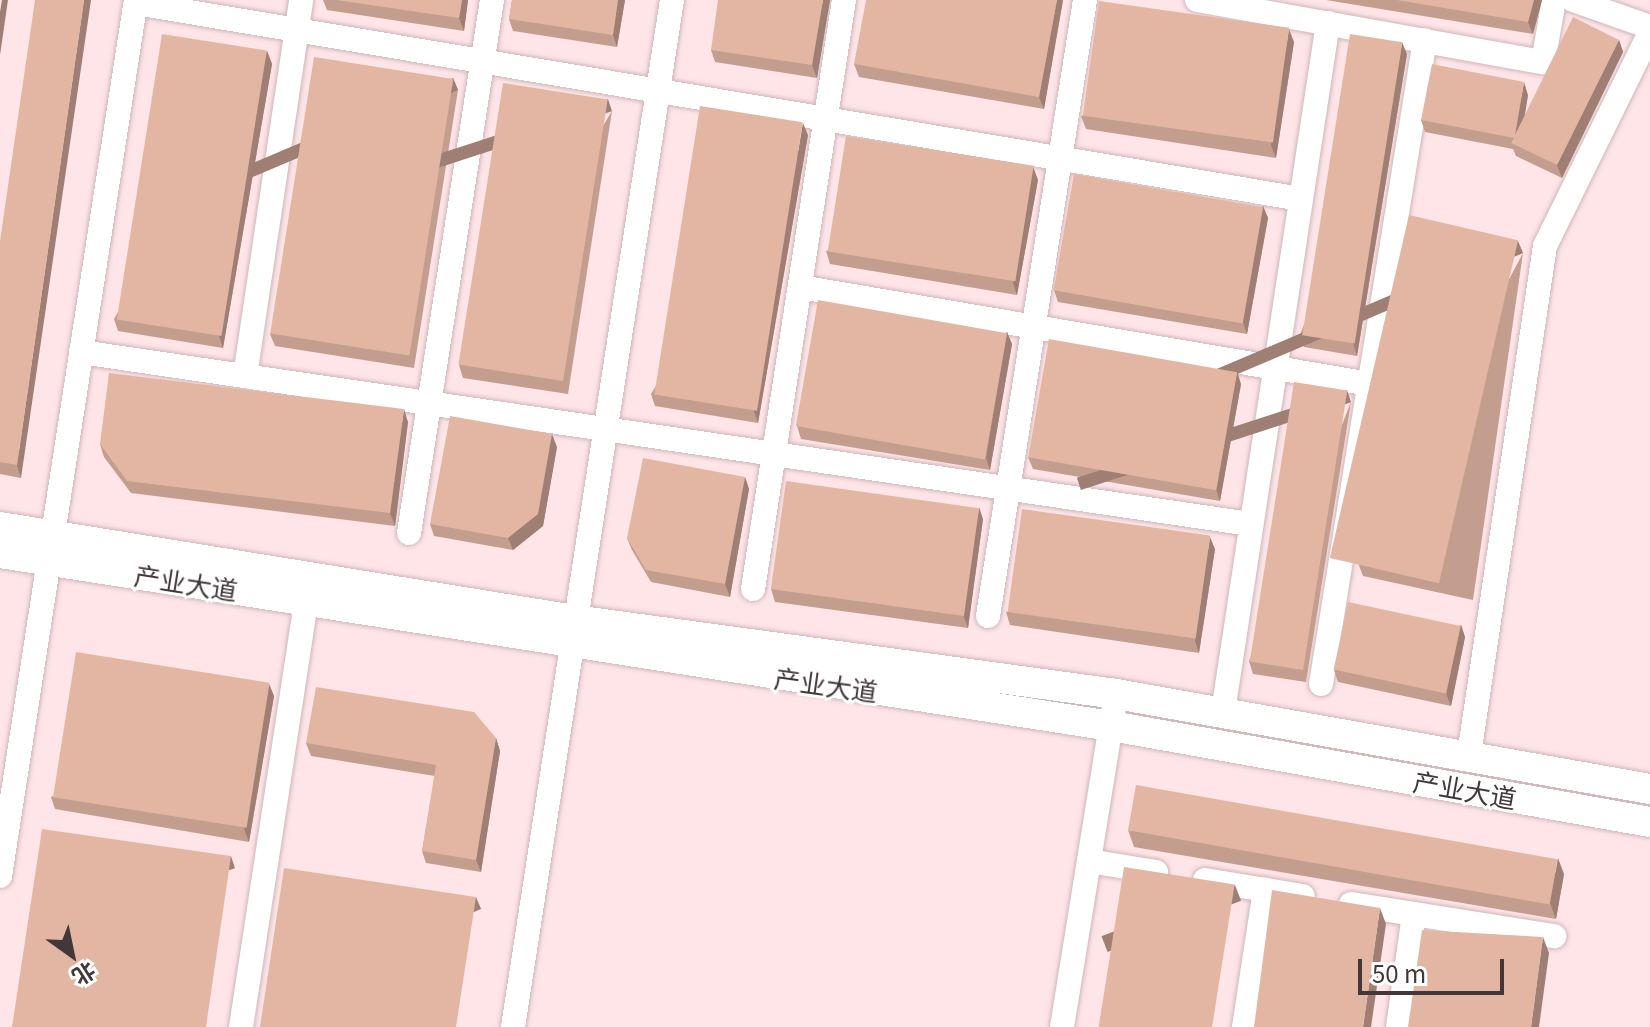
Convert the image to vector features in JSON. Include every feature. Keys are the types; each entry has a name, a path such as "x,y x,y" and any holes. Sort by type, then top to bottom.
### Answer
{"main road":[{"name":"产业大道","path":"0,527 51,547 306,602 1116,694 1650,789"},
{"name":"产业大道","path":"0,553 51,547 572,633 1650,822"}],"street":[{"path":"245,376 301,0"},
{"path":"409,533 492,0"},
{"path":"513,1027 672,0"},
{"path":"753,589 844,0"},
{"path":"988,616 1085,0"},
{"path":"1197,0 1543,62 1554,0"},
{"path":"1469,755 1545,246 1650,30 1573,0"},
{"path":"0,876 136,1 1301,199"},
{"path":"1223,712 1328,23"},
{"path":"1321,684 1425,40"},
{"path":"800,287 1370,384"},
{"path":"81,352 1250,524"},
{"path":"241,1027 306,602"},
{"path":"1062,1027 1116,694"},
{"path":"1089,861 1554,936"},
{"path":"1244,1027 1265,890"},
{"path":"1398,1027 1414,914"}],"building":[{"path":"35,0 84,0 17,465 0,462 0,241"},
{"path":"336,0 462,0 459,18"},
{"path":"512,0 618,0 613,35 509,19"},
{"path":"718,0 823,0 812,65 711,50"},
{"path":"866,0 1057,0 1039,97 854,64"},
{"path":"1397,0 1534,0 1528,22"},
{"path":"1099,1 1289,28 1273,143 1083,116"},
{"path":"1573,17 1619,40 1557,165 1511,143 1514,138 1421,120 1432,64 1524,82 1515,135"},
{"path":"162,34 267,51 221,336 117,319"},
{"path":"1350,34 1402,42 1355,344 1302,335"},
{"path":"314,57 453,79 409,356 270,334"},
{"path":"503,83 608,100 563,381 458,364"},
{"path":"700,106 803,122 757,411 654,394"},
{"path":"846,136 1034,166 1015,281 828,252"},
{"path":"1074,174 1263,207 1243,324 1054,290"},
{"path":"1409,215 1518,240 1439,583 1330,558"},
{"path":"818,300 1007,333 985,459 796,426"},
{"path":"1049,339 1237,372 1216,490 1028,457"},
{"path":"109,373 404,409 390,513 127,481 100,444"},
{"path":"1294,382 1347,390 1303,670 1250,662"},
{"path":"450,416 552,434 538,514 508,538 430,524"},
{"path":"643,458 745,477 725,584 646,570 627,538"},
{"path":"786,481 979,508 964,616 771,589"},
{"path":"1022,509 1210,535 1196,638 1008,612"},
{"path":"1348,602 1460,626 1446,693 1334,669"},
{"path":"76,652 270,683 247,828 53,797"},
{"path":"316,687 474,712 496,738 476,860 422,851 436,765 306,743"},
{"path":"1136,785 1557,859 1550,905 1128,830"},
{"path":"42,829 231,856 206,1027 12,1027"},
{"path":"1124,867 1235,885 1212,1027 1099,1027"},
{"path":"284,868 476,897 456,1027 260,1027"},
{"path":"1272,890 1380,908 1363,1027 1254,1027"},
{"path":"1422,930 1543,937 1531,1027 1408,1027"}]}
